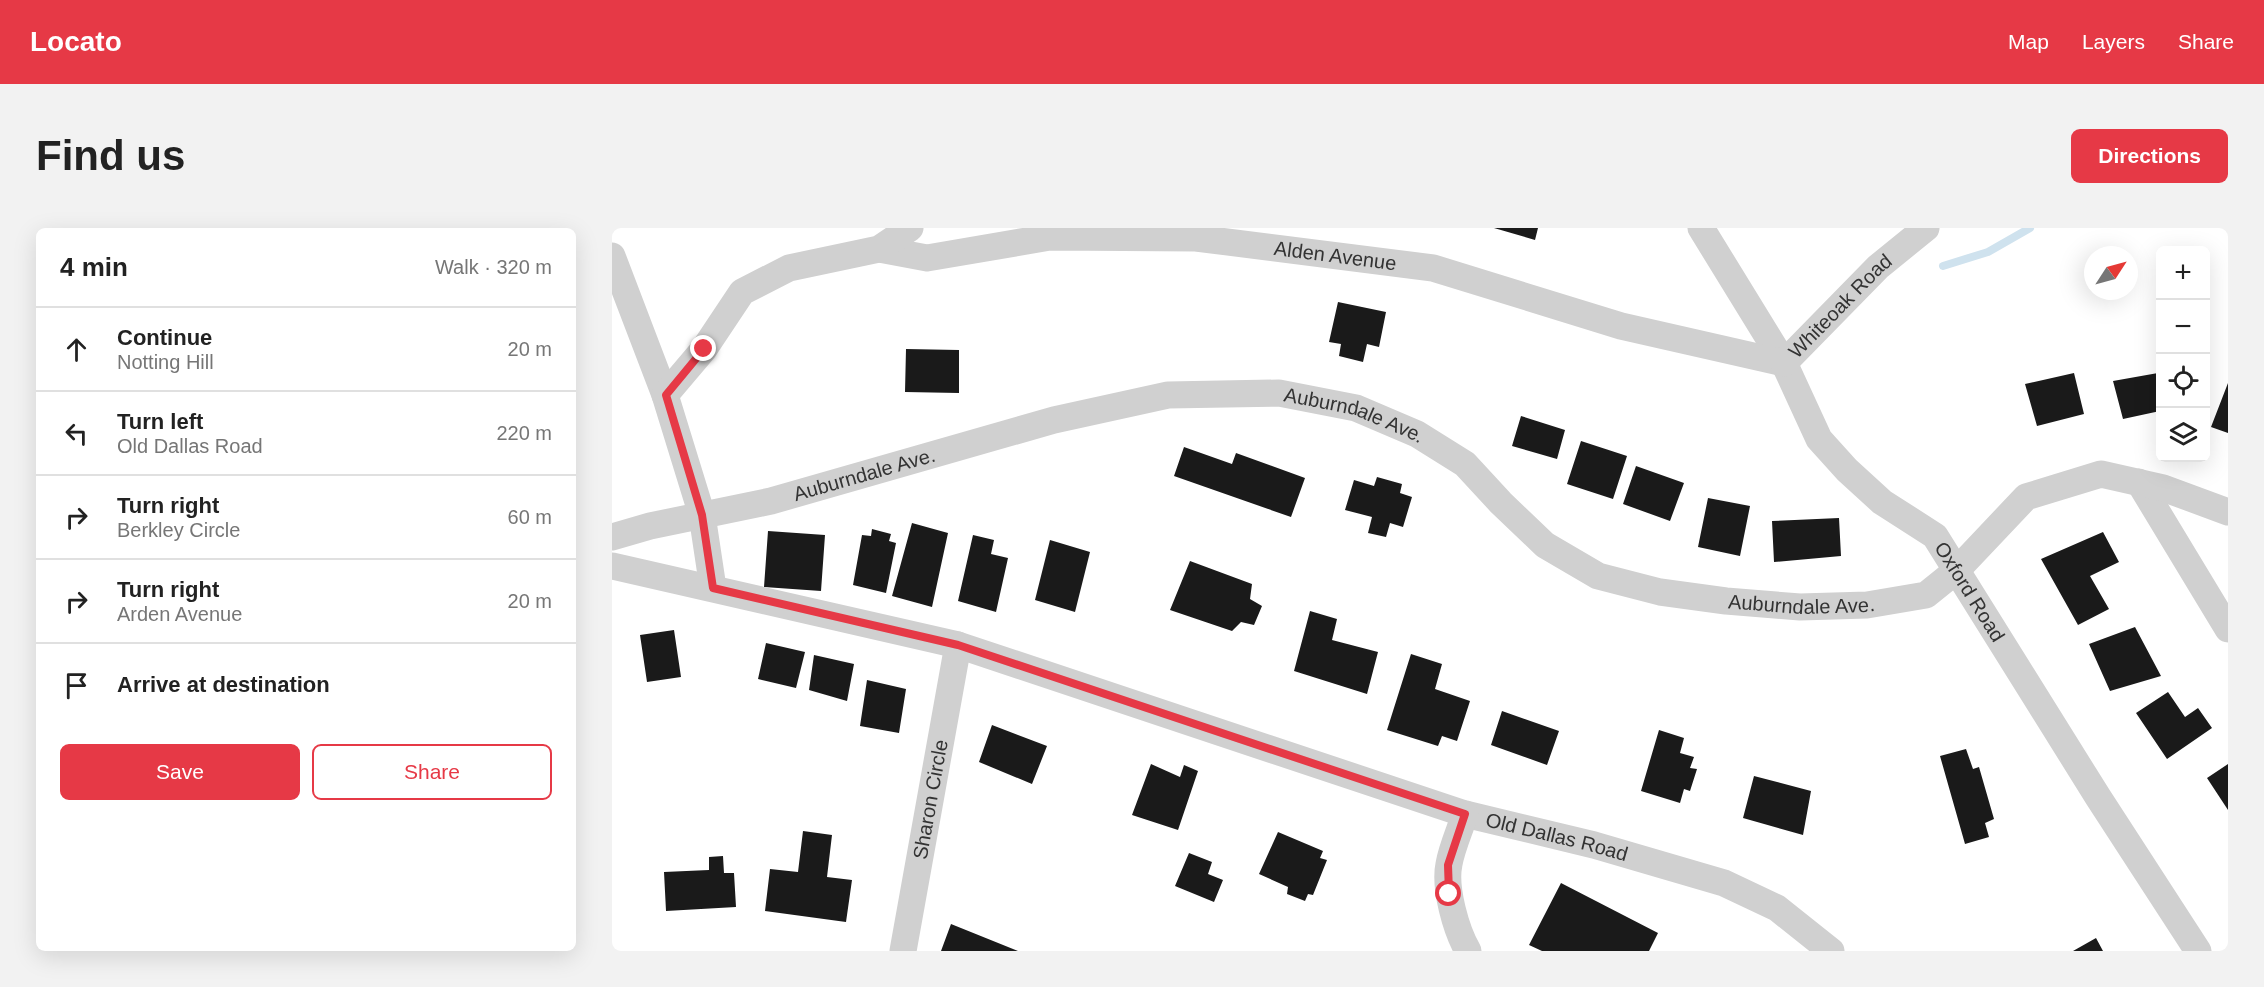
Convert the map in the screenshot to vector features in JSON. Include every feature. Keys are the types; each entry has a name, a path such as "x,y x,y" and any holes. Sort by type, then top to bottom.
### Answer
{"street":[{"path":"666,395 704,349 742,292 789,268 879,249 910,228"},
{"name":"Oxford Road","path":"1701,228 1784,363 1819,439 1847,470 1882,502 1935,536 2097,797 2198,951"},
{"name":"Whiteoak Road","path":"1784,363 1878,267 1926,228"},
{"name":"Alden Avenue","path":"879,249 927,258 1050,237 1196,238 1303,251 1433,268 1622,326 1784,363"},
{"path":"612,256 666,395 702,515 713,588"},
{"name":"Auburndale Ave.","path":"612,537 771,501 1054,420 1168,395 1279,393 1356,408 1418,434 1465,464 1545,545 1598,576 1682,595 1726,601 1800,607 1867,605 1926,595 1958,570 2026,497 2101,474 2163,488 2228,512"},
{"path":"2139,482 2228,629"},
{"name":"Old Dallas Road","path":"612,566 958,645 1465,814 1594,845 1724,883 1778,908 1831,951"},
{"name":"Sharon Circle","path":"903,951 958,645"},
{"path":"1465,814 1448,865 1449,894 1462,941 1468,951"}],"building":[{"path":"1494,228 1538,228 1535,240"},
{"path":"1338,302 1386,312 1379,347 1367,344 1363,362 1339,356 1341,344 1329,342"},
{"path":"906,349 959,350 959,393 905,392"},
{"path":"2074,373 2084,414 2037,426 2025,384"},
{"path":"2156,373 2156,412 2123,419 2113,381"},
{"path":"2228,383 2228,433 2211,427"},
{"path":"1521,416 1565,430 1557,459 1512,446"},
{"path":"1581,441 1627,456 1613,499 1567,484"},
{"path":"1184,447 1232,464 1236,453 1305,478 1291,517 1174,476"},
{"path":"1636,466 1684,483 1670,521 1623,504"},
{"path":"1377,477 1402,484 1400,493 1412,497 1403,527 1390,523 1386,537 1368,533 1372,517 1345,510 1354,480 1374,486"},
{"path":"1708,498 1750,506 1740,556 1698,547"},
{"path":"1839,518 1841,556 1774,562 1772,521"},
{"path":"912,523 948,533 932,607 892,596"},
{"path":"872,529 891,534 889,541 896,543 886,593 853,585 862,535 871,536"},
{"path":"768,531 825,535 821,591 764,587"},
{"path":"2103,532 2119,562 2090,576 2109,609 2078,625 2041,559"},
{"path":"973,535 994,540 991,554 1008,558 996,612 958,601"},
{"path":"1050,540 1090,552 1075,612 1035,600"},
{"path":"1190,561 1252,584 1250,599 1262,606 1254,625 1241,622 1232,631 1170,610"},
{"path":"1310,611 1337,619 1332,640 1378,652 1367,694 1294,671"},
{"path":"2135,627 2161,676 2110,691 2089,644"},
{"path":"674,630 681,677 647,682 640,635"},
{"path":"766,643 805,652 796,688 758,679"},
{"path":"1411,654 1442,664 1435,689 1470,701 1457,741 1442,736 1438,746 1387,730"},
{"path":"814,655 854,664 847,701 809,690"},
{"path":"867,680 906,689 899,733 860,726"},
{"path":"2168,692 2185,717 2198,708 2212,728 2167,759 2136,713"},
{"path":"1502,711 1559,731 1547,765 1491,745"},
{"path":"992,725 1047,746 1032,784 979,762"},
{"path":"1659,730 1684,738 1680,753 1694,757 1690,768 1697,769 1690,791 1684,789 1680,803 1641,791"},
{"path":"1966,749 1973,769 1979,767 1994,819 1985,823 1989,837 1965,844 1940,756"},
{"path":"1151,764 1180,777 1184,765 1198,771 1178,830 1132,815"},
{"path":"2228,764 2228,810 2207,778"},
{"path":"1754,776 1811,791 1803,835 1743,818"},
{"path":"803,831 832,835 827,877 852,880 846,922 765,911 770,869 798,872"},
{"path":"1278,832 1323,851 1320,858 1327,860 1313,895 1308,894 1305,901 1287,894 1288,887 1259,874"},
{"path":"1189,853 1212,862 1208,874 1223,880 1214,902 1175,886"},
{"path":"723,856 724,873 734,873 736,907 666,911 664,872 709,870 709,857"},
{"path":"1561,883 1658,933 1649,951 1542,951 1529,945"},
{"path":"951,924 1018,951 941,951"},
{"path":"2096,938 2103,951 2073,951"}],"waterway":[{"path":"1943,266 1988,252 2030,228"}],"route":[{"path":"704,349 666,395 702,515 713,588 958,645 1465,814 1448,865 1449,894"}]}
